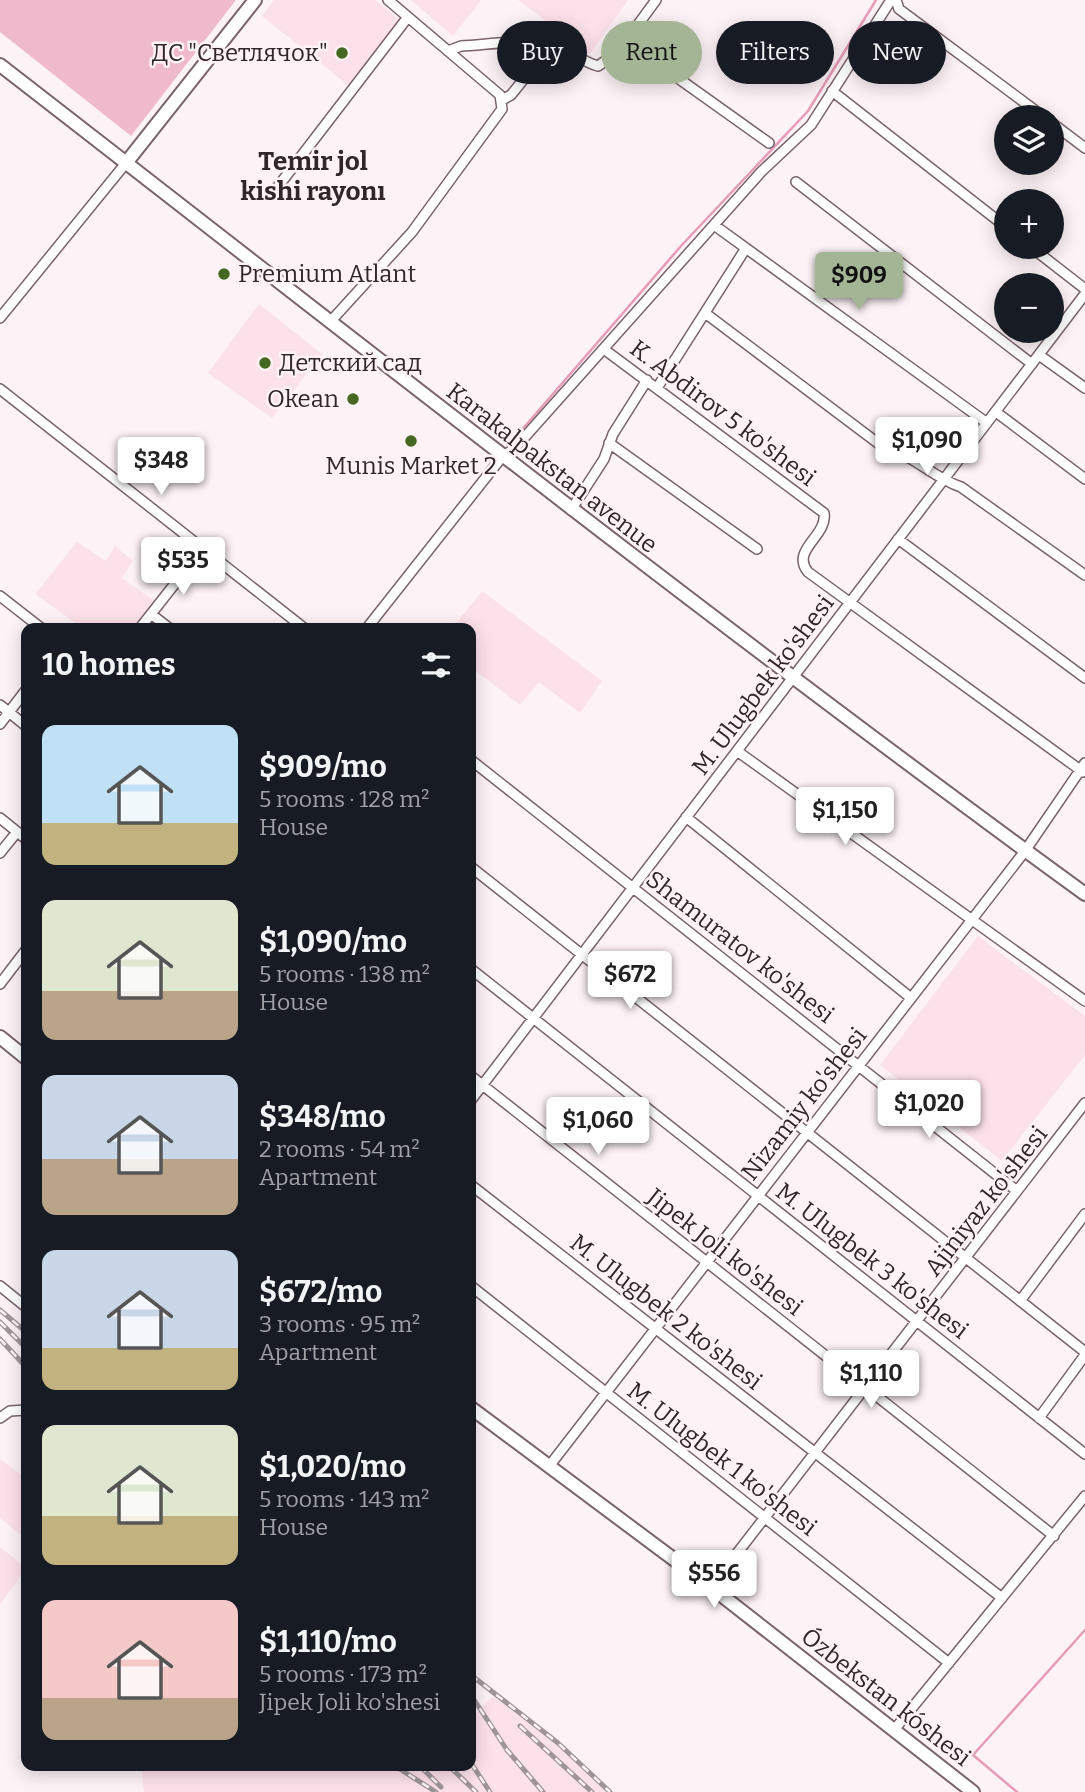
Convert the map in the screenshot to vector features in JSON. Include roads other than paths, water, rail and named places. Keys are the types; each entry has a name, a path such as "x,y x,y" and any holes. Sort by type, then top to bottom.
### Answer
{"street":[{"path":"0,318 256,0"},
{"path":"330,322 411,232 502,109 500,95 388,0"},
{"path":"641,21 656,0"},
{"path":"371,623 502,457 515,448 605,350 761,172 811,125 891,0"},
{"path":"897,0 899,9 916,23 1028,105"},
{"path":"273,193 408,17"},
{"path":"448,51 461,46 497,45"},
{"name":"Karakalpakstan avenue","path":"0,65 571,510 793,679 1085,894"},
{"path":"502,100 511,95 520,84"},
{"path":"686,84 769,143"},
{"path":"832,91 994,218"},
{"path":"1064,132 1085,148"},
{"path":"796,182 1032,364"},
{"path":"714,225 987,423"},
{"path":"657,388 746,248"},
{"path":"1046,259 1085,289"},
{"name":"M. Ulugbek ko'shesi","path":"476,1093 1085,294"},
{"path":"705,313 883,447 900,451 943,481 961,487 1085,575"},
{"name":"K. Abdirov 5 ko'shesi","path":"605,350 824,513 824,522 803,554 804,567 850,603"},
{"path":"1039,355 1085,388"},
{"path":"571,510 604,459 609,443 647,380"},
{"path":"0,388 298,623"},
{"path":"996,412 1085,479"},
{"path":"609,443 758,548"},
{"path":"898,539 1085,678"},
{"path":"144,623 202,548"},
{"path":"0,596 35,623"},
{"path":"850,603 1083,769"},
{"path":"151,614 163,623"},
{"path":"0,724 21,696"},
{"path":"0,705 21,722"},
{"path":"737,751 1085,1001"},
{"name":"Shamuratov ko'shesi","path":"476,764 1017,1191"},
{"name":"Nizamiy ko'shesi","path":"550,1465 1025,850 1083,769"},
{"path":"686,817 911,998"},
{"path":"0,818 21,835"},
{"path":"0,853 17,832"},
{"path":"476,871 1085,1353 1039,1418"},
{"path":"0,984 21,957"},
{"name":"M. Ulugbek 3 ko'shesi","path":"476,973 1085,1454"},
{"path":"0,1037 21,1054"},
{"name":"Jipek Joli ko'shesi","path":"476,1080 1054,1536"},
{"name":"Ajiniyaz ko'shesi","path":"711,1587 1085,1103"},
{"name":"M. Ulugbek 2 ko'shesi","path":"476,1189 1002,1598"},
{"path":"1020,1301 1085,1214"},
{"path":"0,1286 21,1303"},
{"name":"M. Ulugbek 1 ko'shesi","path":"476,1290 949,1663"},
{"path":"0,1418 10,1410 21,1410"},
{"name":"Ózbekstan kóshesi","path":"476,1412 711,1587 973,1792"},
{"path":"894,1730 1085,1496"}],"waterway":[{"path":"520,432 681,246 808,111 876,0"},
{"path":"1017,1792 973,1755 1085,1630"}],"railway":[{"path":"0,1310 21,1328"},
{"path":"0,1322 21,1343"},
{"path":"0,1339 21,1362"},
{"path":"476,1679 558,1743 610,1792"},
{"path":"476,1703 507,1750 543,1792"},
{"path":"520,1726 592,1792"},
{"path":"403,1771 436,1792"},
{"path":"425,1771 441,1787"},
{"path":"454,1771 476,1792"},
{"path":"476,1771 490,1792"}],"place":[{"name":"ДС \"Светлячок\"","path":"342,53"},
{"name":"Premium Atlant","path":"224,274"},
{"name":"Детский сад","path":"265,363"},
{"name":"Okean","path":"353,399"},
{"name":"Munis Market 2","path":"411,441"}],"district":[{"name":"Temir jol kishi rayonı","path":"313,176"}]}
